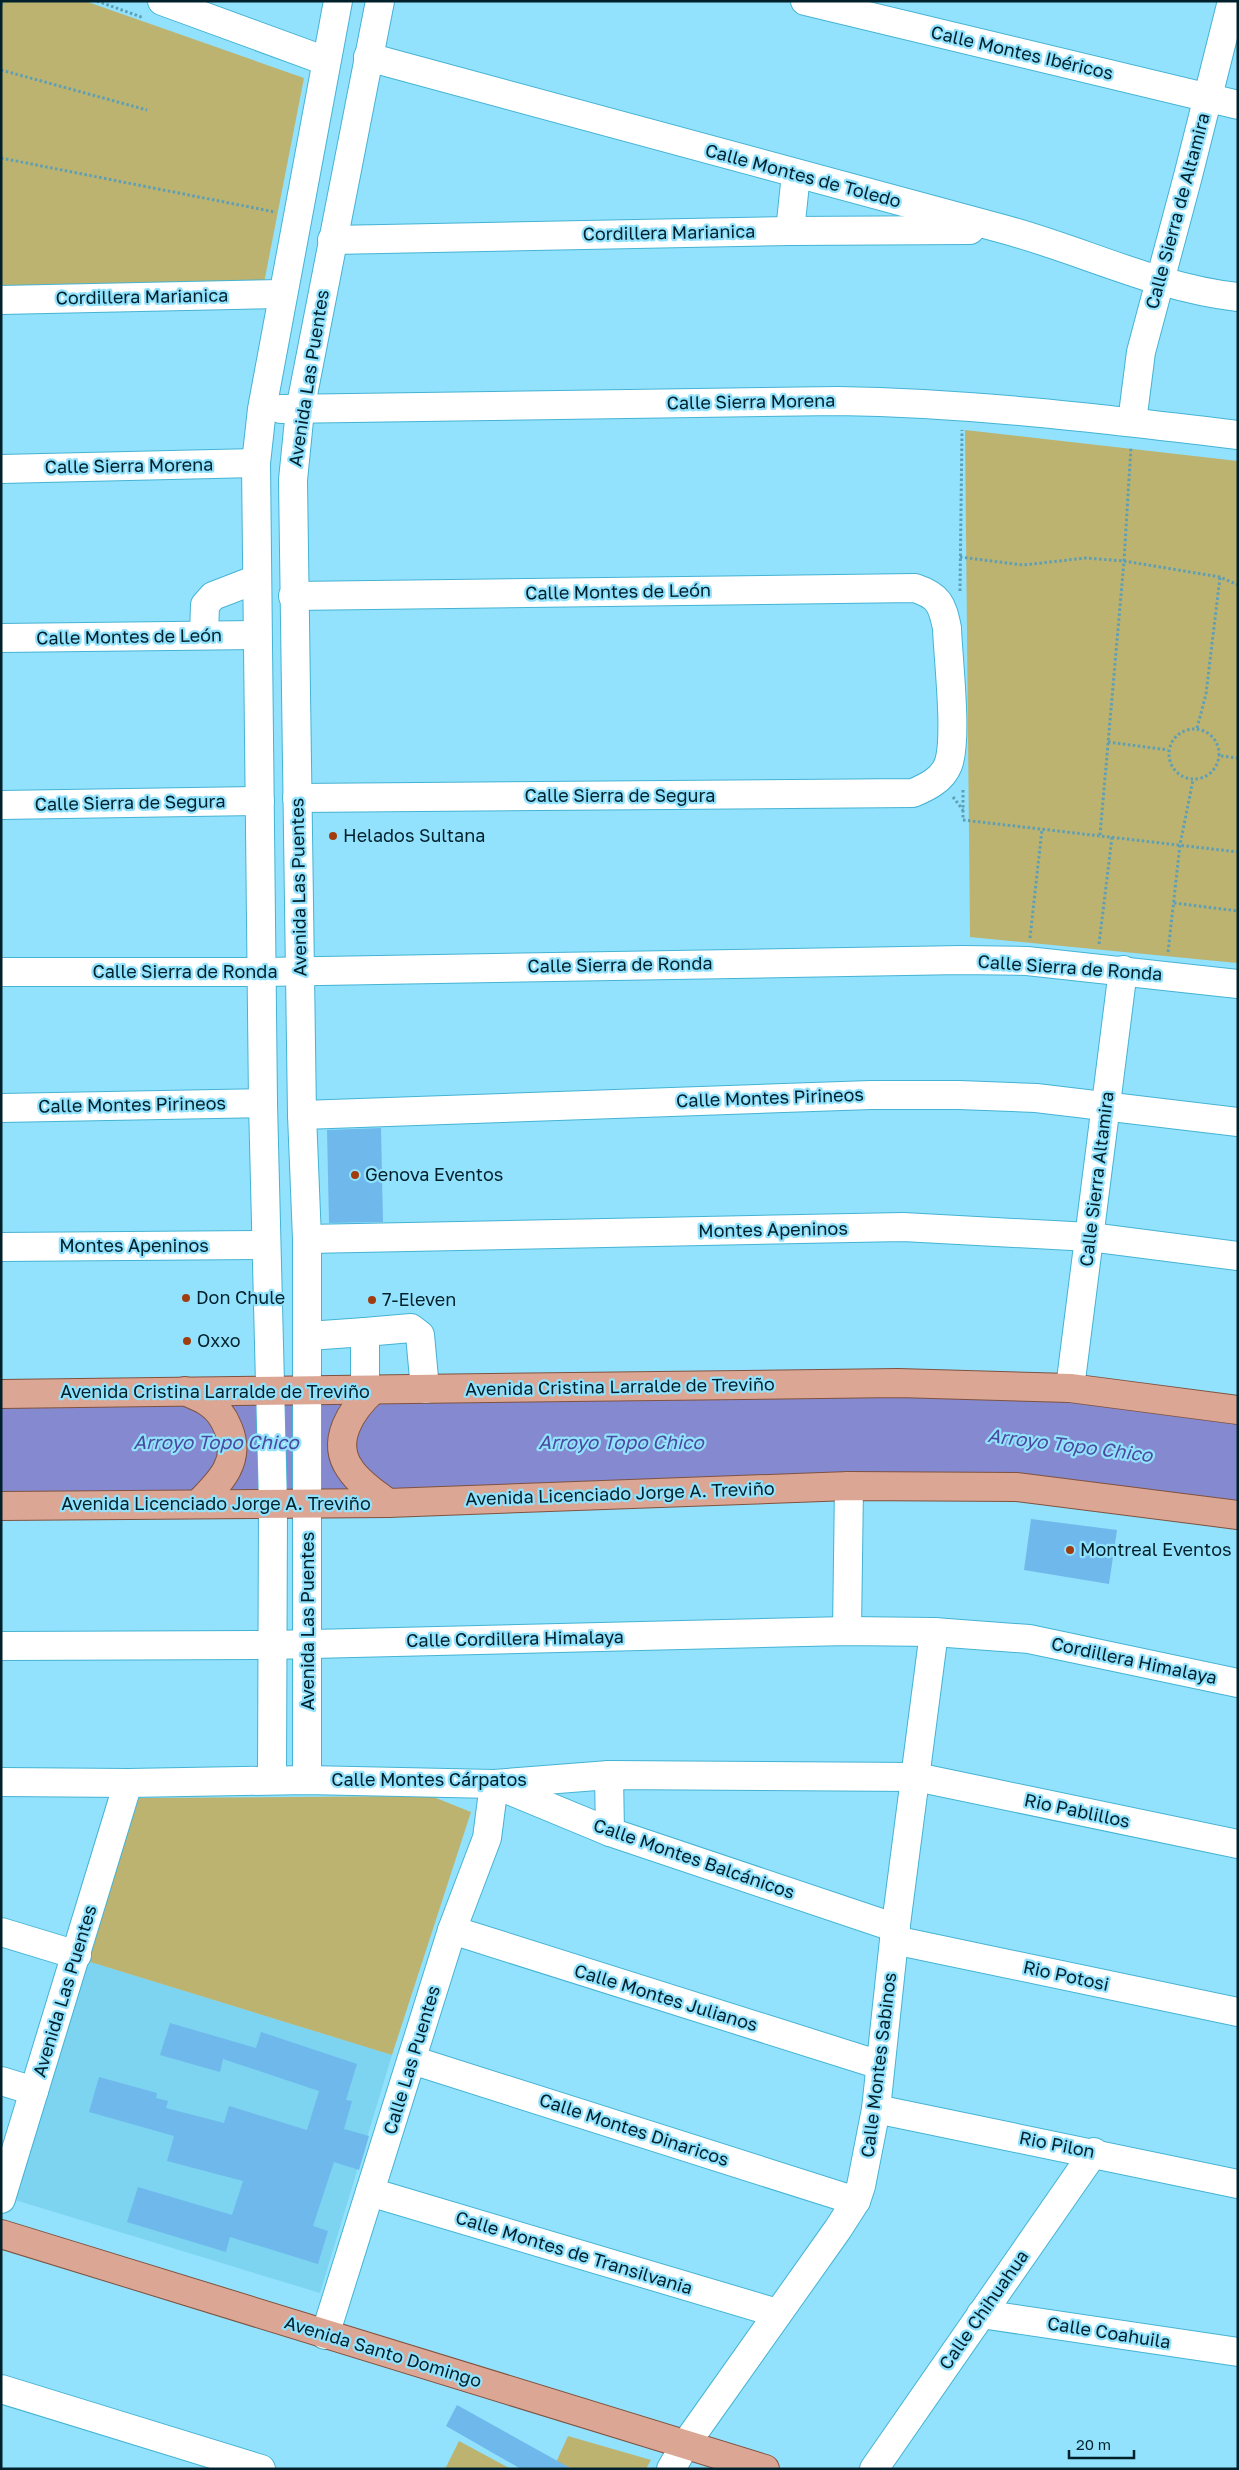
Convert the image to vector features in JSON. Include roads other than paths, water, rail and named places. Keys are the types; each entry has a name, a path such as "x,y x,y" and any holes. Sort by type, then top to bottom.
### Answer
{"main road":[{"name":"Avenida Cristina Larralde de Treviño","path":"1,1394 185,1391 270,1396 308,1396 366,1395 425,1389 898,1383 1070,1388 1238,1410"},
{"path":"185,1391 209,1403 226,1423 233,1443 233,1456 221,1477 198,1504"},
{"path":"366,1395 347,1422 343,1436 343,1452 349,1468 357,1478 388,1503"},
{"name":"Avenida Licenciado Jorge A. Treviño","path":"1,1506 198,1504 272,1492 309,1492 388,1503 849,1486 1016,1487 1238,1515"},
{"name":"Avenida Santo Domingo","path":"1,2234 765,2469"}],"street":[{"name":"Avenida Las Puentes","path":"272,1780 272,1492 263,1103 256,463 262,409 338,1"},
{"name":"Avenida Las Puentes","path":"308,1780 309,1492 307,1239 302,1115 293,596 293,480 300,410 380,1"},
{"name":"Calle Montes Ibéricos","path":"805,1 1238,105"},
{"name":"Calle Sierra de Altamira","path":"1132,422 1141,352 1232,1"},
{"path":"157,11 326,62"},
{"name":"Calle Montes de Toledo","path":"368,57 1006,230 1078,251 1160,282 1238,297"},
{"path":"790,230 796,174"},
{"name":"Cordillera Marianica","path":"332,240 790,230 1006,230"},
{"name":"Cordillera Marianica","path":"1,300 283,294"},
{"name":"Calle Sierra Morena","path":"262,409 300,410 856,401 957,405 1132,422 1238,435"},
{"name":"Calle Sierra Morena","path":"1,468 256,463"},
{"path":"204,635 206,605 213,596 256,579"},
{"name":"Calle Montes de León","path":"293,596 916,588 950,599 947,628 952,744 948,765 951,780"},
{"name":"Calle Montes de León","path":"1,638 257,636"},
{"name":"Calle Sierra de Segura","path":"297,798 913,793 951,780"},
{"name":"Calle Sierra de Segura","path":"1,806 260,801"},
{"name":"Calle Sierra de Ronda","path":"1,972 300,972 897,960 1028,961 1238,984"},
{"name":"Calle Sierra Altamira","path":"1070,1388 1123,970"},
{"name":"Calle Montes Pirineos","path":"302,1115 871,1095 959,1095 1036,1098 1238,1122"},
{"name":"Calle Montes Pirineos","path":"1,1108 263,1103"},
{"name":"Montes Apeninos","path":"307,1239 903,1227 1090,1237 1238,1256"},
{"name":"Montes Apeninos","path":"1,1247 266,1245"},
{"path":"308,1336 411,1328 420,1335 425,1389"},
{"path":"366,1332 366,1395"},
{"path":"847,1631 849,1486"},
{"name":"Calle Cordillera Himalaya","path":"1,1646 271,1645 847,1631 934,1632 1029,1639"},
{"name":"Calle Montes Sabinos","path":"672,2469 685,2445 821,2254 856,2201 866,2163 876,2109 895,1934 934,1632"},
{"name":"Cordillera Himalaya","path":"1029,1639 1238,1683"},
{"path":"609,1775 610,1832"},
{"name":"Calle Montes Cárpatos","path":"1,1782 128,1783 308,1780 494,1784 609,1775 916,1777"},
{"name":"Rio Pablillos","path":"916,1777 1238,1844"},
{"name":"Avenida Las Puentes","path":"1,2199 128,1783"},
{"name":"Calle Montes Balcánicos","path":"494,1784 610,1832 895,1934"},
{"name":"Calle Las Puentes","path":"325,2335 452,1930 487,1838 494,1784"},
{"name":"Calle Montes Julianos","path":"452,1930 880,2065"},
{"path":"1,1932 77,1955"},
{"name":"Rio Potosi","path":"895,1934 1238,2012"},
{"name":"Calle Montes Dinaricos","path":"412,2060 856,2201"},
{"path":"1,2081 34,2091"},
{"name":"Rio Pilon","path":"876,2109 1094,2152 1238,2184"},
{"name":"Calle Chihuahua","path":"874,2469 1094,2152"},
{"name":"Calle Montes de Transilvania","path":"370,2192 777,2314"},
{"name":"Calle Coahuila","path":"981,2314 1238,2352"},
{"path":"1,2389 231,2458 261,2469"},
{"path":"194,2469 231,2458"}],"water":[{"name":"Arroyo Topo Chico","path":"898,1383 1238,1410 1238,1515 1112,1498 1,1506 1,1394"}],"place":[{"name":"Helados Sultana","path":"333,836"},
{"name":"Genova Eventos","path":"355,1175"},
{"name":"Don Chule","path":"186,1298"},
{"name":"7-Eleven","path":"372,1300"},
{"name":"Oxxo","path":"187,1341"},
{"name":"Montreal Eventos","path":"1070,1550"}]}
